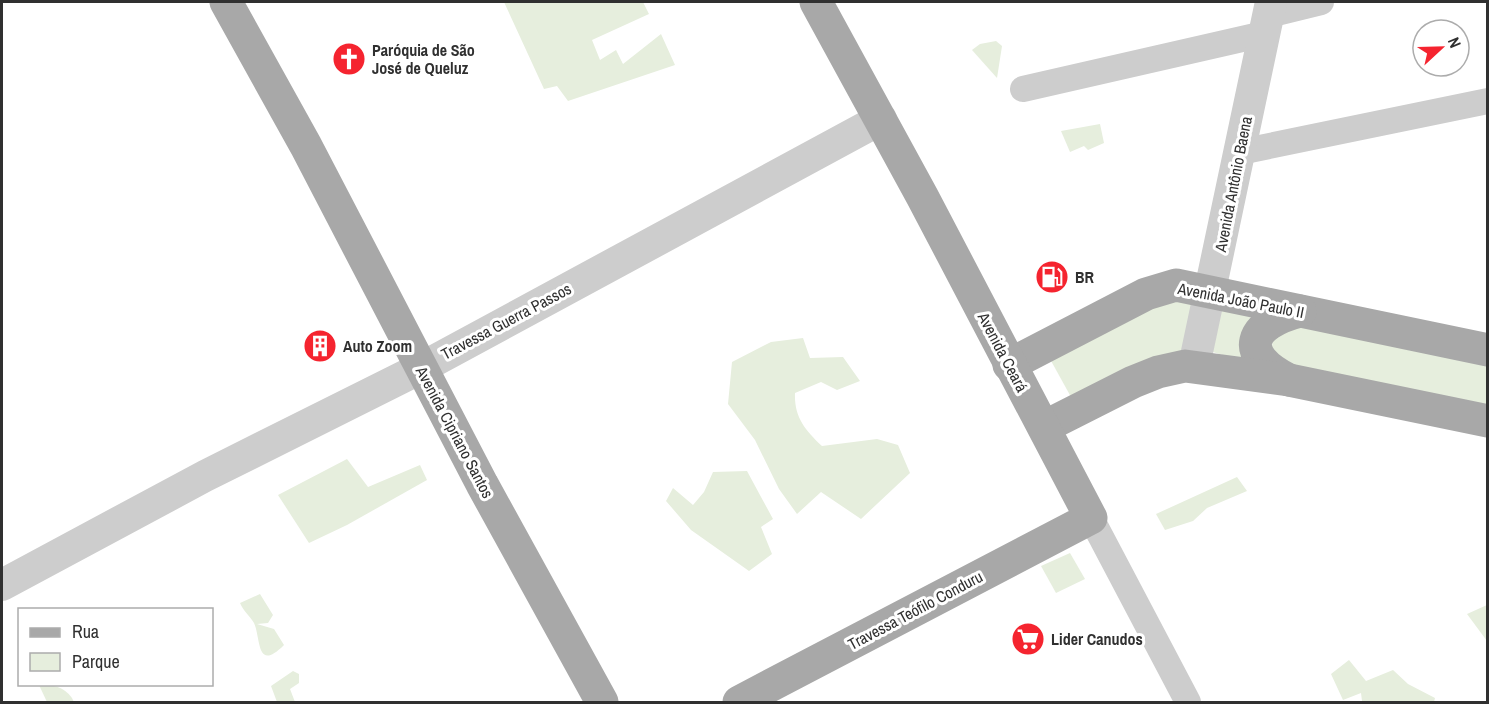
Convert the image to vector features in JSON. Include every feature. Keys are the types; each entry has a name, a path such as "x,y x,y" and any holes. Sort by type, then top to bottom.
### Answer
{"main road":[{"name":"Avenida Cipriano Santos","path":"226,2 306,146 421,368 602,702"},
{"name":"Avenida Ceará","path":"816,2 881,119 1091,518"},
{"name":"Avenida João Paulo II","path":"1009,365 1162,288 1176,285 1488,350"},
{"path":"1289,380 1270,370 1263,362 1257,350 1256,341 1265,325 1275,318 1300,311"},
{"path":"1044,427 1158,372 1194,366 1289,380 1488,421"},
{"name":"Travessa Teófilo Conduru","path":"739,702 1091,518"}],"street":[{"path":"1023,89 1321,2"},
{"name":"Avenida Antônio Baena","path":"1194,366 1268,17"},
{"path":"1240,152 1488,100"},
{"name":"Travessa Guerra Passos","path":"2,585 205,476 421,368 881,119"},
{"name":"Avenida Ceará","path":"1091,518 1188,702"}],"green space":[{"path":"504,2 643,2 649,14 592,40 600,60 616,50 623,64 661,34 675,65 568,101 557,86 544,89"},
{"path":"996,41 1002,46 997,78 972,50 980,44"},
{"path":"1100,124 1104,143 1088,150 1084,146 1070,152 1061,131"},
{"path":"1162,301 1195,302 1184,352 1071,397 1050,359"},
{"path":"1218,301 1275,311 1256,365 1206,350"},
{"path":"1287,318 1487,354 1487,406 1282,366 1271,357 1274,326"},
{"path":"803,338 810,358 843,357 860,381 837,390 821,382 795,393 796,409 806,429 822,446 877,439 898,445 910,473 861,519 821,492 797,514 779,489 755,440 728,404 732,362 771,342"},
{"path":"347,459 368,487 420,465 427,480 347,525 309,543 278,495"},
{"path":"747,471 773,519 761,527 772,554 749,571 691,530 666,501 673,488 693,505 704,492 713,472"},
{"path":"1237,477 1247,491 1207,508 1193,521 1165,530 1156,514"},
{"path":"1070,553 1085,579 1056,593 1041,566"},
{"path":"260,594 273,615 268,623 257,624 274,629 284,645 275,653 268,655 261,650 254,623 240,603"},
{"path":"1487,605 1487,641 1467,614"},
{"path":"1349,660 1366,681 1393,670 1408,684 1435,698 1434,702 1358,702 1362,701 1361,693 1343,700 1331,674"},
{"path":"293,671 299,674 299,683 290,689 295,702 277,702 271,686"},
{"path":"39,686 60,688 68,693 74,702 47,702"}],"place":[{"name":"Paróquia de São José de Queluz","path":"349,59"},
{"name":"BR","path":"1052,277"},
{"name":"Auto Zoom","path":"320,346"},
{"name":"Lider Canudos","path":"1028,639"}]}
